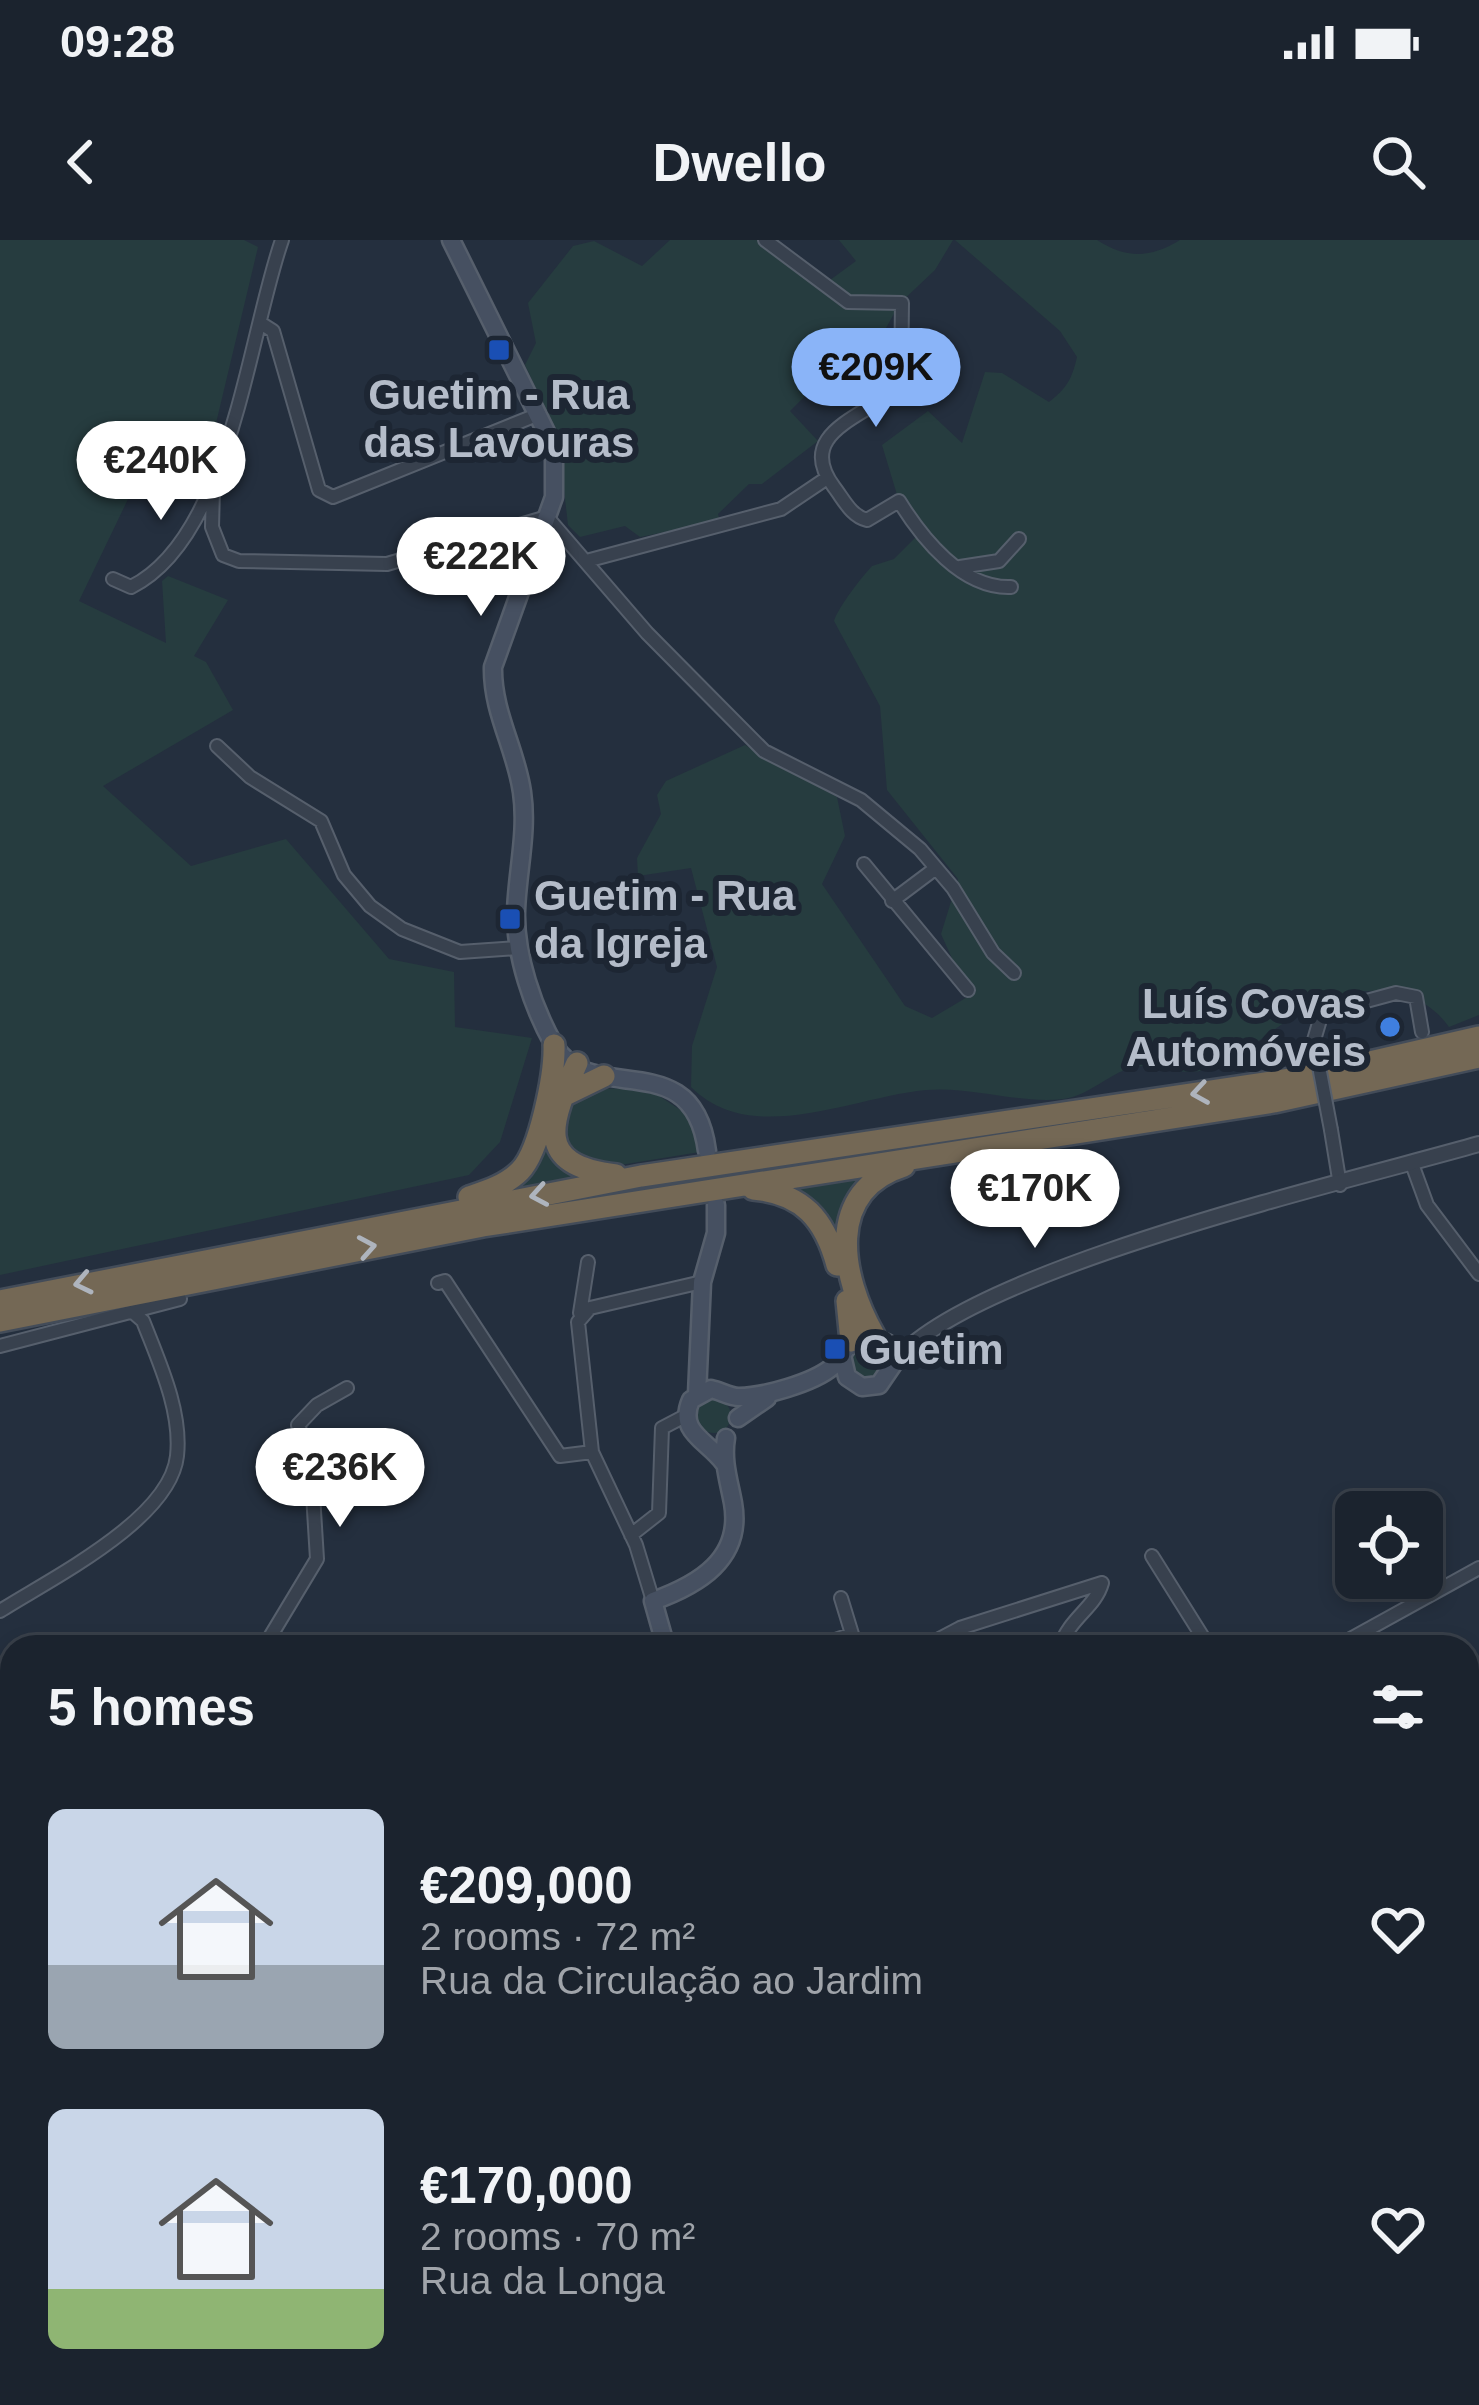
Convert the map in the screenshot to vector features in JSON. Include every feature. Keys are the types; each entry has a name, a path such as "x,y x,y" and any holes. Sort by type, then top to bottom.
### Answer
{"highway":[{"path":"0,1301 436,1213 641,1177 1304,1077 1479,1037"},
{"path":"554,1045 552,1121 565,1159 586,1171 641,1177"},
{"path":"0,1321 252,1268 719,1196 1290,1099 1479,1057"},
{"path":"436,1213 520,1171 552,1096 577,1063"},
{"path":"552,1096 604,1076"},
{"path":"881,1339 860,1311 848,1267 849,1210 865,1188 891,1170 937,1156"},
{"path":"719,1196 784,1194 818,1217 831,1242 851,1314 846,1348"}],"main road":[{"path":"451,240 554,448 556,479 547,517 493,667 492,692 522,793 518,948 554,1045 604,1076 662,1082 689,1105 707,1150"},
{"path":"536,996 577,1063"},
{"path":"719,1196 716,1233 702,1282 697,1394 686,1416 689,1430 724,1462"},
{"path":"663,1635 653,1601 701,1580 731,1542 734,1508 724,1462 726,1438 739,1418 762,1400 847,1377 862,1387 880,1385 894,1363 881,1339 846,1348 819,1374 725,1394 697,1394"},
{"path":"700,1346 739,1418"},
{"path":"846,1348 847,1377"},
{"path":"706,1442 726,1438"}],"street":[{"path":"282,240 213,489 212,527 223,555 238,561 387,564 547,517 590,560 647,633 764,751 883,813 936,868 993,953 1014,974"},
{"path":"765,240 848,302 902,303 901,381 835,427 827,438 827,478 857,517 867,520 899,501 920,536 959,567 992,588 1011,587"},
{"path":"262,324 272,331 319,490 333,497 539,414"},
{"path":"590,560 781,509 827,478"},
{"path":"113,579 131,587 158,574 213,489"},
{"path":"959,567 982,568 999,561 1019,539"},
{"path":"218,746 250,777 322,821 344,875 370,906 402,928 460,952 518,948"},
{"path":"864,865 968,990"},
{"path":"892,901 936,868"},
{"path":"1340,1185 1314,1040 1322,1013 1396,993 1416,997 1422,1032"},
{"path":"894,1363 919,1336 1041,1275 1479,1144"},
{"path":"1412,1163 1427,1205 1479,1274"},
{"path":"588,1262 580,1313 592,1452 631,1535 653,1601"},
{"path":"438,1283 446,1281 560,1456 592,1452"},
{"path":"580,1313 702,1282"},
{"path":"0,1346 180,1299"},
{"path":"0,1612 118,1535 168,1482 177,1458 176,1424 149,1336 135,1314"},
{"path":"881,1339 919,1336"},
{"path":"271,1635 317,1559 311,1462 298,1425 316,1405 347,1388"},
{"path":"631,1535 659,1513 662,1428 686,1416"},
{"path":"1152,1556 1201,1635"},
{"path":"1358,1635 1479,1568"},
{"path":"947,1635 1102,1582 1099,1595 1068,1621 1064,1635"},
{"path":"841,1598 849,1635"}],"green space":[{"path":"0,240 244,240 258,247 202,482 142,470 79,601 166,643 162,581 168,576 228,600 194,656 206,662 233,710 103,786 191,866 286,839 389,959 454,972 455,1027 532,1038 500,1142 469,1175 0,1275"},
{"path":"670,240 764,240 826,283 856,261 839,240 953,240 935,270 900,303 886,328 842,359 790,411 818,441 762,484 749,484 718,514 720,521 640,537 625,526 580,537 568,525 558,437 525,365 536,343 528,303 573,246 594,241 642,266"},
{"path":"955,240 1097,240 1118,251 1139,254 1180,240 1479,240 1479,1015 1449,1027 1428,1006 1402,994 1344,994 1308,1007 1208,1069 1135,1067 1063,1099 926,1090 773,1117 716,1105 691,1087 692,1046 717,967 691,868 638,876 637,858 661,814 657,795 666,781 745,745 837,797 845,836 822,884 905,1006 932,1018 969,996 941,934 958,879 887,790 880,706 834,621 872,566 894,559 919,534 901,508 882,445 928,411 962,443 985,372 1002,373 1049,402 1073,371 1077,357 1060,331"},
{"path":"647,1088 688,1115 700,1152 614,1166 574,1153 563,1129 572,1097 588,1089"},
{"path":"545,1139 587,1178 507,1191"},
{"path":"877,1173 839,1241 783,1187"},
{"path":"868,1344 880,1349 885,1361 880,1373 868,1378 856,1373 851,1361 856,1349"},
{"path":"714,1399 726,1404 731,1416 726,1428 714,1433 702,1428 697,1416 702,1404"}],"place":[{"name":"Guetim - Rua das Lavouras","path":"499,350"},
{"name":"Guetim - Rua da Igreja","path":"510,919"},
{"name":"Luís Covas Automóveis","path":"1390,1027"},
{"name":"Guetim","path":"835,1349"}]}
